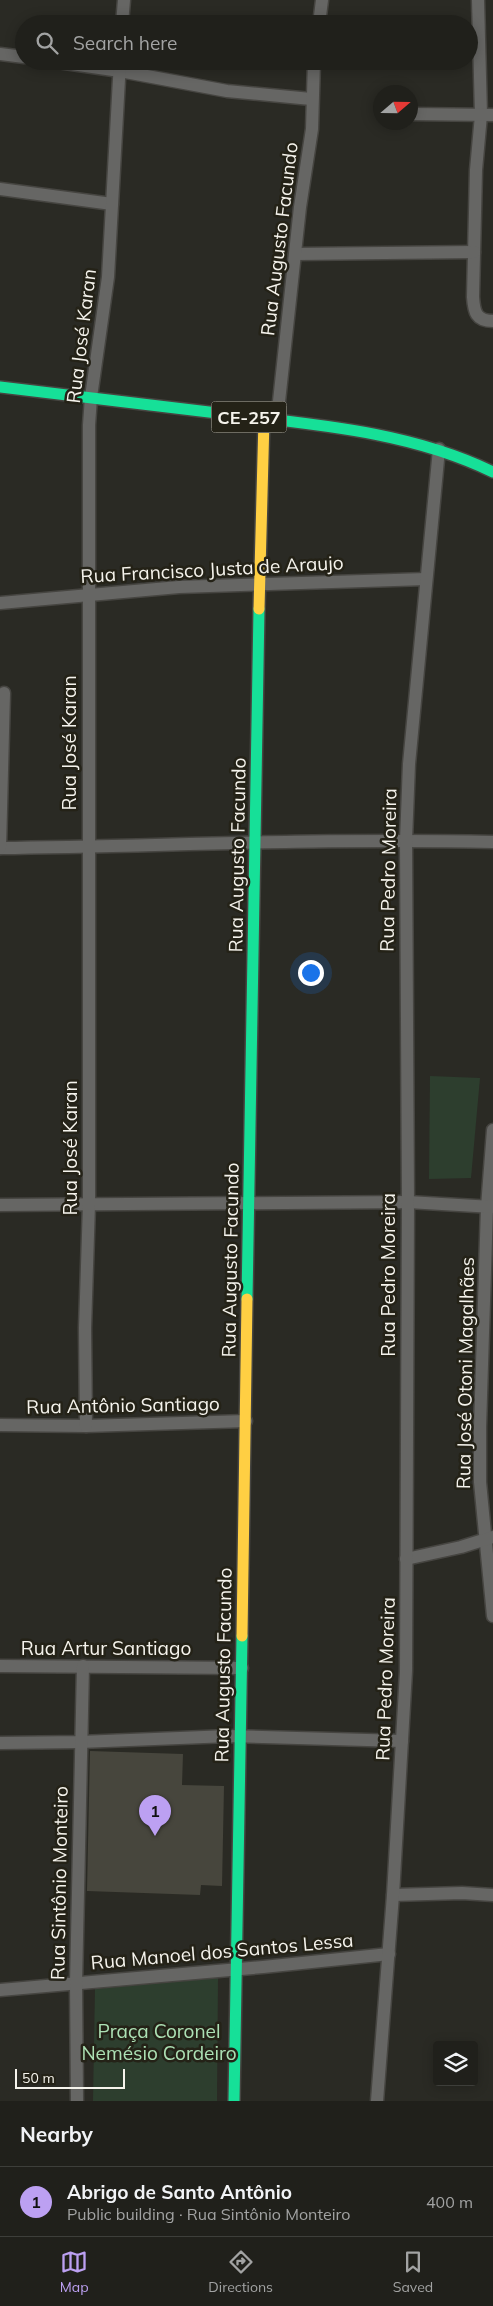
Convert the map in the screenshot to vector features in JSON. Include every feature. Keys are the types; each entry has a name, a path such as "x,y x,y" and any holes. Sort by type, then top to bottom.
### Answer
{"street":[{"path":"123,15 124,0"},
{"path":"320,15 322,0"},
{"path":"478,0 487,115 476,170 474,310 481,320 493,321"},
{"path":"0,54 15,56"},
{"name":"Rua José Karan","path":"86,1426 85,1328 89,1204 88,595 91,398 105,307 120,70"},
{"path":"137,70 227,91 311,99"},
{"name":"Rua Augusto Facundo","path":"277,420 295,254 312,129 311,99 313,70"},
{"path":"418,114 487,115"},
{"path":"0,189 112,204"},
{"path":"295,254 474,252"},
{"name":"CE-257","path":"0,387 277,420 398,438 439,450 493,472"},
{"name":"Rua Augusto Facundo","path":"234,2101 259,583 264,419"},
{"name":"Rua Pedro Moreira","path":"377,2101 393,1895 406,1671 408,1202 406,840 409,764 439,450"},
{"name":"Rua Francisco Justa de Araujo","path":"0,603 179,587 426,578"},
{"path":"4,693 0,848 256,841 406,840 493,842"},
{"name":"Rua José Otoni Magalhães","path":"493,1130 480,1426 480,1482 489,1538 493,1616"},
{"path":"0,1204 408,1202 490,1207"},
{"name":"Rua Antônio Santiago","path":"0,1425 216,1424 246,1421"},
{"path":"406,1559 461,1548 489,1538"},
{"name":"Rua Artur Santiago","path":"0,1666 242,1668"},
{"name":"Rua Sintônio Monteiro","path":"77,2101 76,1983 82,1666"},
{"path":"0,1743 241,1736 402,1742"},
{"path":"393,1895 462,1893 493,1895"},
{"name":"Rua Manoel dos Santos Lessa","path":"0,1990 389,1954"}],"green space":[{"path":"430,1076 480,1078 471,1178 429,1179"},
{"name":"Praça Coronel Nemésio Cordeiro","path":"218,1978 217,2101 93,2101 95,1989"}],"building":[{"path":"90,1751 183,1754 182,1785 224,1786 222,1886 201,1885 200,1895 87,1891"}],"traffic: fast":[{"path":"0,387 334,427 399,439 431,448 493,472"},
{"path":"247,1299 259,609"},
{"path":"234,2101 242,1636"}],"traffic: slow":[{"path":"259,609 264,419"},
{"path":"242,1636 247,1299"}],"place":[{"name":"Abrigo de Santo Antônio","path":"155,1836"}]}
